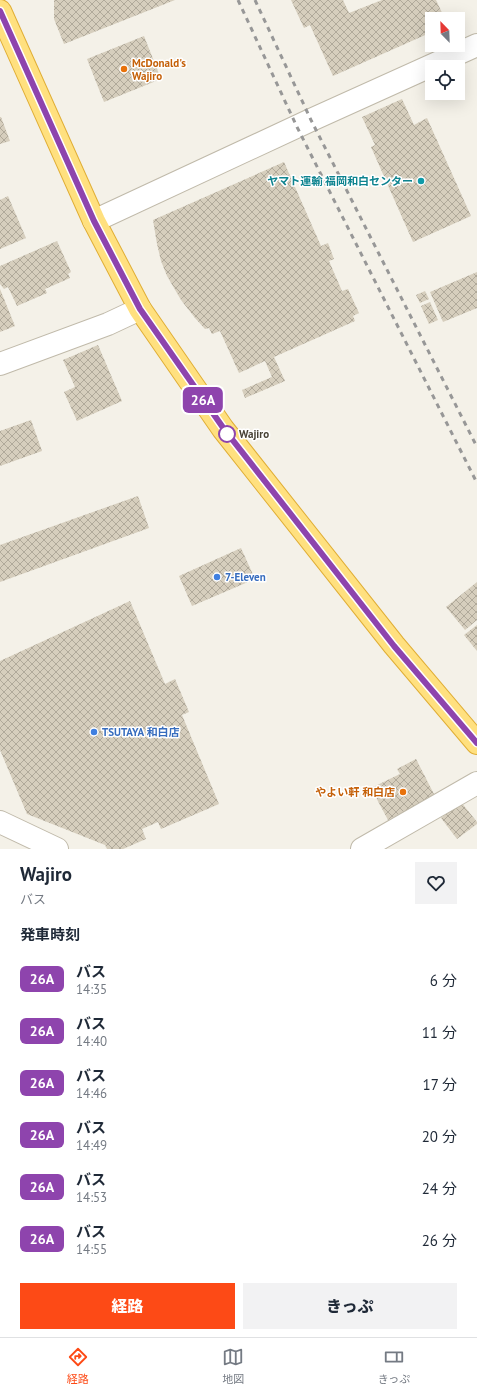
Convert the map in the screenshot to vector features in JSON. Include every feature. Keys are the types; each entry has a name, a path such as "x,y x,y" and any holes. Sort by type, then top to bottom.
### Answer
{"highway":[{"path":"0,11 94,221 140,309 228,436 394,646 477,743"}],"street":[{"path":"94,221 477,45"},
{"path":"0,364 108,324 140,309"},
{"path":"362,849 384,842 477,783"},
{"path":"0,822 57,849"}],"building":[{"path":"54,0 175,0 64,44 54,19"},
{"path":"291,0 343,0 349,13 382,0 436,0 442,12 425,12 425,35 333,76 310,25 304,28"},
{"name":"McDonald's Wajiro","path":"144,36 161,79 104,102 87,59"},
{"name":"ヤマト運輸 福岡和白センター","path":"402,99 414,125 427,118 471,216 413,242 371,147 375,145 362,117"},
{"path":"0,117 10,141 0,144"},
{"path":"284,162 321,246 328,243 334,259 329,261 342,291 348,289 359,313 353,316 355,321 274,357 285,381 245,398 242,390 272,377 265,361 239,373 220,331 212,334 209,328 205,329 195,318 181,300 167,276 161,261 153,220"},
{"path":"8,196 26,238 0,249 0,200"},
{"path":"57,241 71,272 68,274 70,278 45,289 47,293 17,306 8,287 4,289 0,284 0,266"},
{"path":"477,272 477,308 443,322 430,292"},
{"path":"0,289 15,326 0,332"},
{"path":"425,291 429,299 420,303 416,295"},
{"path":"430,302 438,320 429,324 421,306"},
{"path":"98,345 122,401 77,421 64,392 75,387 63,360"},
{"path":"31,420 42,451 0,466 0,431"},
{"path":"138,496 149,528 0,582 0,545"},
{"name":"7-Eleven","path":"241,548 255,579 192,606 179,576"},
{"path":"477,582 477,620 465,630 446,607"},
{"name":"TSUTAYA 和白店","path":"130,601 165,684 175,679 189,712 182,715 219,804 161,829 158,822 142,829 146,839 123,849 107,849 105,845 27,814 0,750 0,661"},
{"path":"477,625 477,651 464,635"},
{"name":"やよい軒 和白店","path":"416,759 435,796 388,820 371,788 400,774 397,769"},
{"path":"461,802 477,824 457,839 441,818"}],"railway":[{"path":"238,0 297,127 477,483"},
{"path":"255,0 311,120 477,447"}],"bus line":[{"name":"26A","path":"0,11 94,221 140,309 224,429 394,646 477,743"}],"place":[{"name":"McDonald's Wajiro","path":"124,69"},
{"name":"ヤマト運輸 福岡和白センター","path":"421,181"},
{"name":"Wajiro","path":"227,434"},
{"name":"7-Eleven","path":"217,577"},
{"name":"TSUTAYA 和白店","path":"94,732"},
{"name":"やよい軒 和白店","path":"403,792"}]}
